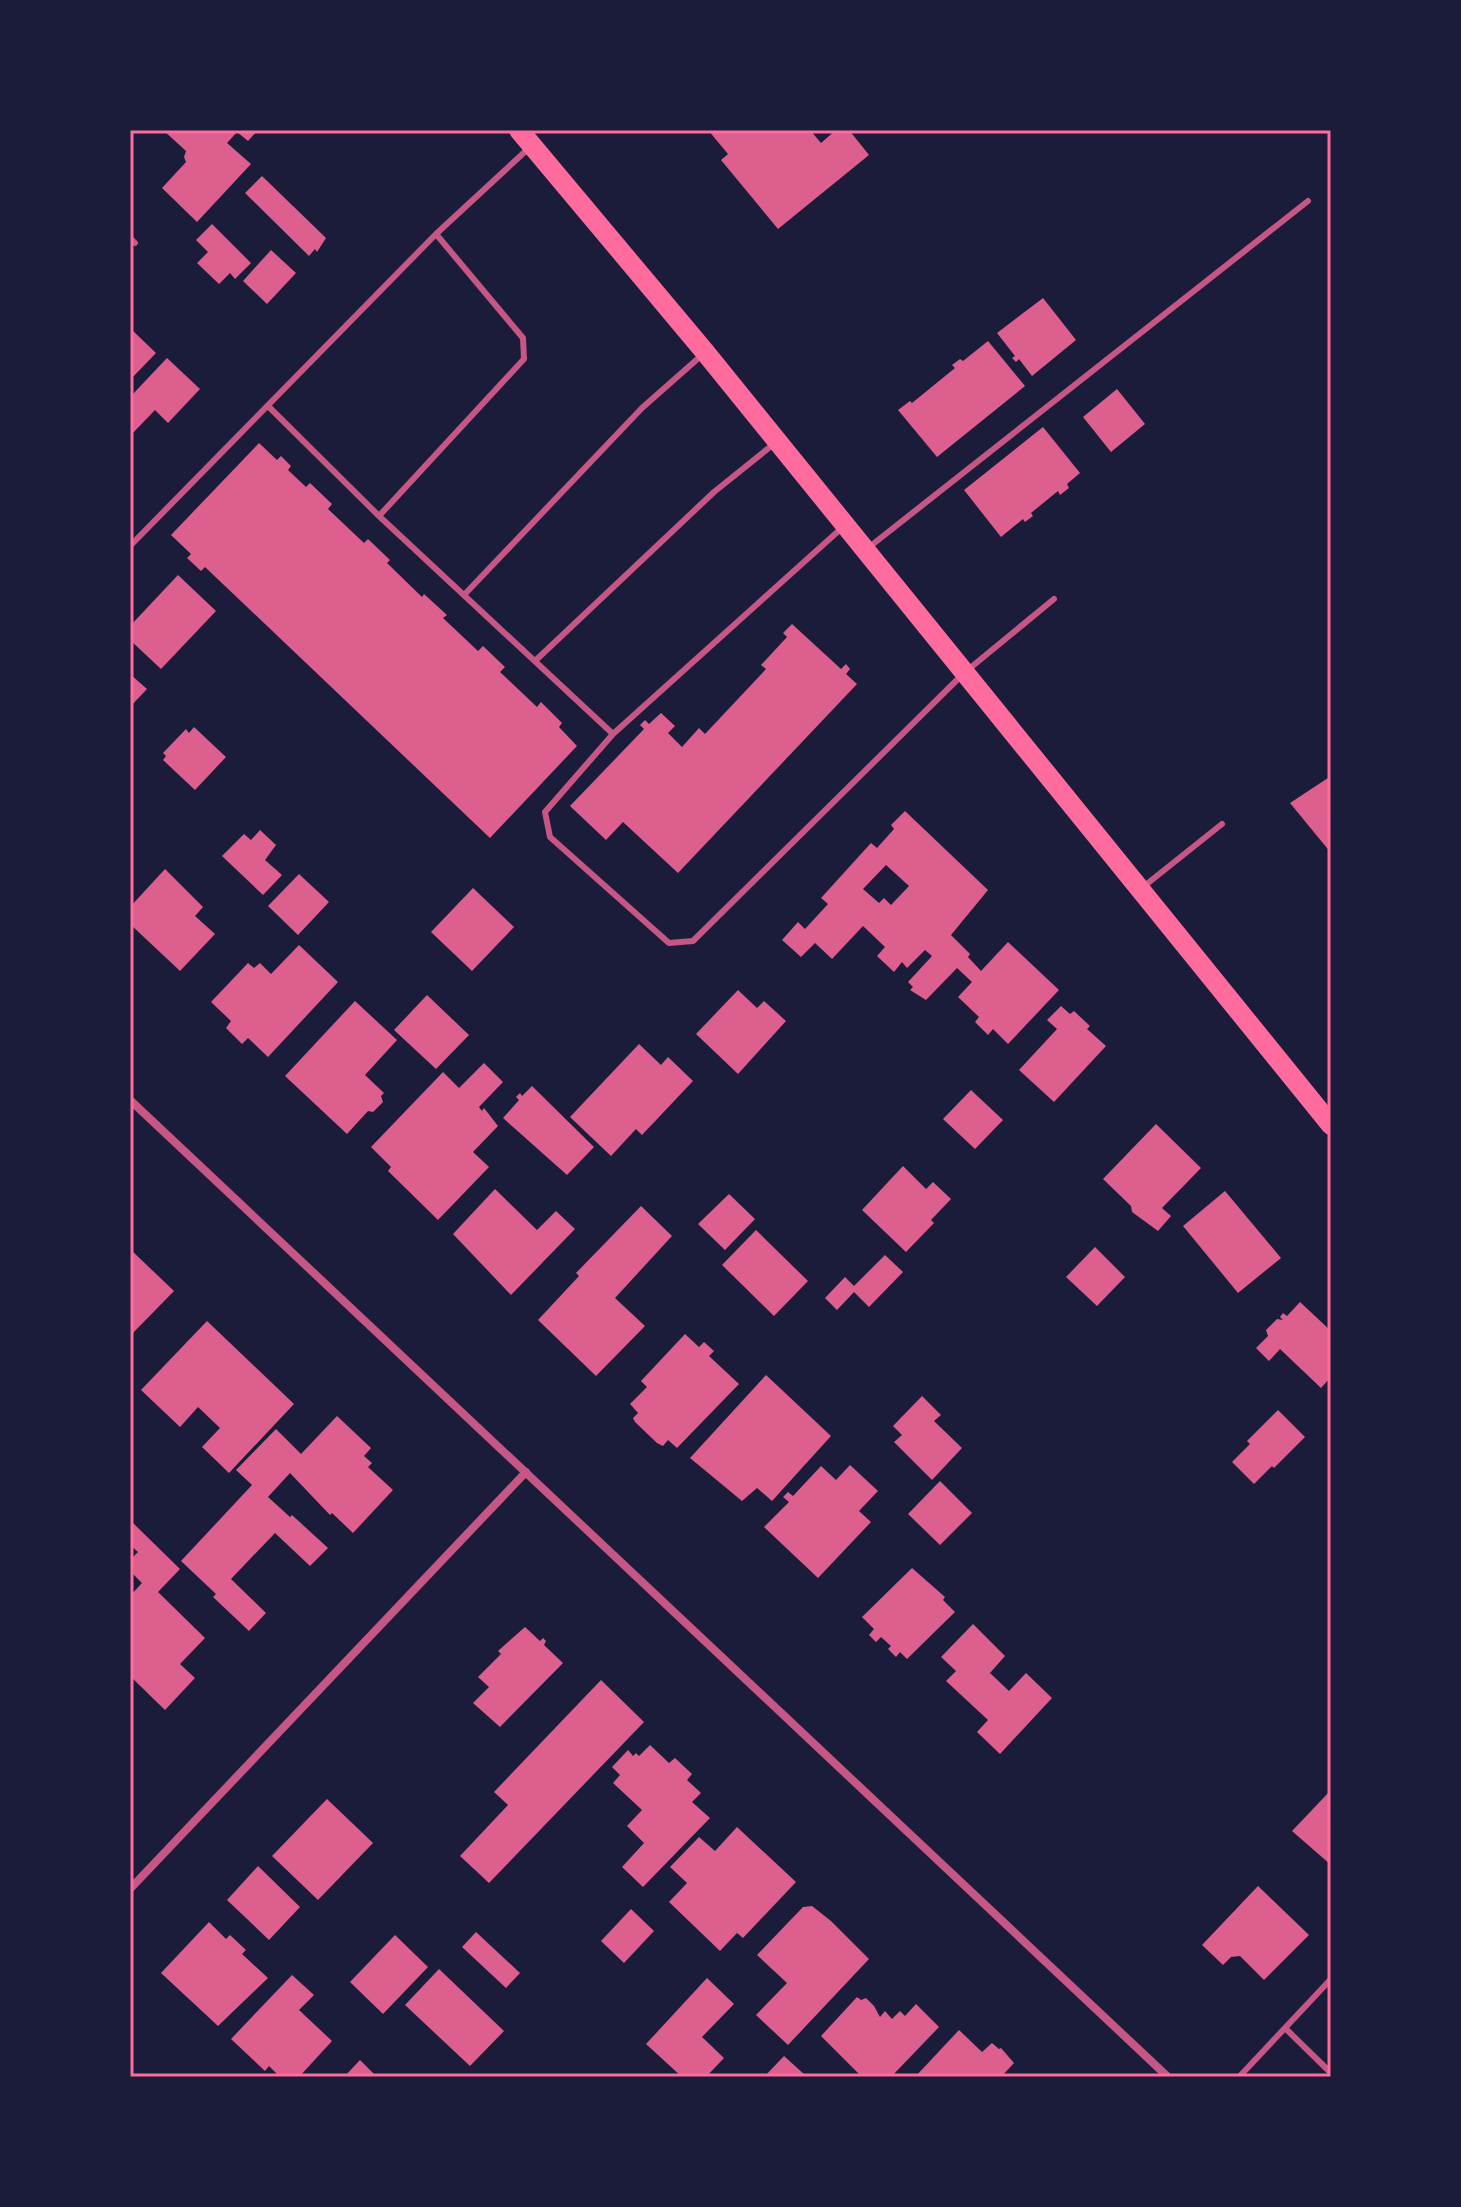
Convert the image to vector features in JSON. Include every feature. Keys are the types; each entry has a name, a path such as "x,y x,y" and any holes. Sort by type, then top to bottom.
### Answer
{"main road":[{"path":"525,138 705,352 1331,1125"}],"street":[{"path":"130,1100 1165,2076"},
{"path":"130,1889 526,1472"}],"lane":[{"path":"130,546 436,234 525,138"},
{"path":"865,551 1308,201"},
{"path":"379,516 524,359 523,338 436,234"},
{"path":"464,595 642,408 705,352"},
{"path":"268,406 379,516 613,734"},
{"path":"535,661 714,492 777,442"},
{"path":"845,526 613,734 545,812 550,837 669,943 693,941 964,673 1054,599"},
{"path":"1140,890 1222,824"},
{"path":"1239,2077 1331,1979"},
{"path":"1285,2028 1331,2073"}],"building":[{"path":"163,130 258,130 248,141 237,132 227,143 251,164 197,222 162,188 186,162 186,151"},
{"path":"708,130 810,130 821,143 836,130 849,130 869,155 778,229 721,160 728,154"},
{"path":"262,176 326,238 317,252 315,249 309,256 245,193"},
{"path":"212,224 251,263 235,279 230,273 219,284 197,263 208,252 196,240"},
{"path":"271,250 296,273 267,304 243,281"},
{"path":"1043,298 1076,340 1032,376 1019,359 1016,362 1012,358 1015,356 997,333"},
{"path":"130,328 156,353 130,380"},
{"path":"988,341 1025,386 937,457 898,410 910,401 912,403 955,368 952,365 960,359 963,361"},
{"path":"167,358 200,389 168,423 155,410 130,436 130,393 132,395"},
{"path":"1117,389 1145,424 1111,452 1083,417"},
{"path":"1043,427 1080,473 1067,484 1069,488 1060,495 1058,491 1031,513 1033,516 1025,522 1023,519 1001,537 964,490"},
{"path":"259,443 277,460 281,456 291,466 288,470 306,487 310,483 332,504 328,509 364,543 368,539 390,560 387,563 422,597 424,594 447,615 443,618 478,651 483,646 505,667 500,672 537,707 541,702 562,723 559,727 577,746 490,838 205,567 201,571 187,558 191,554 171,535"},
{"path":"178,575 216,611 161,669 130,640 130,626"},
{"path":"792,624 841,669 846,664 850,669 846,674 857,684 678,873 623,822 606,840 570,806 644,729 640,725 645,720 649,724 661,713 675,726 668,733 682,747 699,728 705,734 766,669 761,665 787,637 783,633"},
{"path":"130,674 147,689 130,707"},
{"path":"194,727 226,757 195,790 163,760 166,756 163,753 186,729 189,733"},
{"path":"1331,776 1331,853 1290,803"},
{"path":"905,811 988,890 951,935 970,954 968,957 981,971 1008,942 1059,990 1008,1044 993,1029 988,1035 975,1022 979,1017 958,997 972,982 957,968 926,1000 910,990 913,987 908,982 932,956 925,950 907,968 902,962 894,972 877,956 885,947 863,926 832,959 815,943 801,957 782,940 798,922 805,929 828,904 821,898 871,843 877,848 894,829 891,825","holes":["886,865 909,886 891,905 884,898 879,903 863,889"]},
{"path":"260,830 276,845 265,860 282,875 263,895 222,856 244,834 251,840"},
{"path":"165,869 203,907 195,916 215,934 180,971 130,924 130,907"},
{"path":"299,874 329,902 298,935 268,906"},
{"path":"473,888 514,927 472,971 431,932"},
{"path":"299,945 338,982 268,1057 248,1038 242,1044 226,1028 231,1021 211,1002 248,963 254,968 260,963 271,974"},
{"path":"738,990 757,1008 764,1001 786,1021 738,1074 696,1034"},
{"path":"427,995 469,1035 436,1069 394,1030"},
{"path":"355,1001 397,1040 365,1075 384,1093 381,1096 383,1102 373,1112 368,1111 347,1134 285,1076"},
{"path":"1061,1006 1070,1014 1074,1011 1090,1026 1087,1029 1106,1046 1054,1102 1019,1070 1057,1029 1047,1020"},
{"path":"639,1044 661,1065 668,1057 693,1081 642,1135 636,1129 611,1156 570,1117"},
{"path":"484,1063 503,1082 479,1107 482,1111 484,1108 498,1126 473,1152 489,1167 438,1220 388,1171 391,1167 371,1147 443,1072 459,1088"},
{"path":"532,1086 594,1147 567,1175 503,1118 519,1100 516,1097 520,1093 522,1096"},
{"path":"971,1090 1003,1120 975,1149 943,1119"},
{"path":"1156,1124 1201,1168 1162,1208 1171,1216 1158,1231 1132,1212 1131,1206 1103,1179"},
{"path":"903,1166 926,1189 933,1182 951,1199 931,1220 934,1223 906,1252 862,1210"},
{"path":"495,1189 537,1230 556,1211 575,1229 511,1295 453,1234"},
{"path":"1225,1191 1281,1258 1238,1293 1183,1226"},
{"path":"729,1194 755,1219 725,1250 698,1224"},
{"path":"641,1206 672,1236 615,1298 645,1326 596,1376 538,1320 579,1276 576,1273"},
{"path":"756,1230 808,1281 774,1316 722,1265"},
{"path":"1095,1247 1125,1277 1097,1306 1066,1277"},
{"path":"130,1249 174,1291 130,1336"},
{"path":"885,1255 903,1272 869,1307 854,1292 837,1310 825,1298 845,1277 854,1286"},
{"path":"1300,1302 1331,1331 1331,1377 1321,1388 1280,1349 1269,1361 1256,1348 1268,1336 1266,1330 1277,1319 1283,1320 1280,1317 1283,1313 1287,1316"},
{"path":"207,1321 294,1404 229,1473 202,1447 220,1428 198,1407 180,1427 141,1390"},
{"path":"685,1334 699,1347 704,1342 714,1351 709,1356 739,1384 677,1448 668,1440 663,1446 657,1443 635,1422 633,1418 638,1413 630,1404 647,1387 641,1381"},
{"path":"766,1375 831,1436 772,1501 757,1488 742,1501 690,1458"},
{"path":"922,1396 941,1415 934,1421 962,1448 932,1480 894,1442 902,1435 893,1426"},
{"path":"1278,1410 1305,1437 1254,1484 1232,1462 1250,1444 1247,1441"},
{"path":"337,1416 371,1448 364,1456 372,1463 368,1467 393,1490 353,1533 332,1513 330,1515 290,1473 268,1497 328,1548 310,1566 275,1533 231,1579 266,1613 249,1631 181,1561 252,1485 236,1470 276,1429 301,1454"},
{"path":"850,1465 878,1491 859,1511 871,1522 818,1578 764,1527 789,1502 783,1497 788,1492 793,1496 821,1466 836,1480"},
{"path":"940,1481 972,1513 940,1545 908,1514"},
{"path":"133,1523 180,1569 158,1592 205,1638 180,1664 195,1678 165,1710 130,1676 130,1596 142,1583 130,1571 130,1560 138,1552 130,1545 130,1526"},
{"path":"912,1568 945,1597 943,1600 955,1612 907,1659 900,1652 896,1657 888,1649 891,1646 881,1637 876,1642 869,1635 874,1629 862,1617"},
{"path":"973,1624 1005,1656 990,1673 1009,1691 1026,1673 1052,1698 1000,1754 977,1732 988,1720 946,1681 956,1671 941,1657"},
{"path":"525,1627 540,1641 543,1638 546,1641 544,1645 563,1663 500,1727 473,1703 489,1687 478,1677 501,1654 498,1651"},
{"path":"601,1680 644,1722 489,1883 460,1856 508,1805 494,1792"},
{"path":"650,1745 669,1763 675,1758 692,1774 687,1780 701,1793 692,1802 710,1818 643,1887 622,1867 644,1843 627,1826 642,1810 613,1783 620,1775 612,1767 628,1750 633,1756 636,1753 639,1756"},
{"path":"1331,1790 1331,1865 1292,1831"},
{"path":"327,1799 373,1843 318,1900 272,1856"},
{"path":"737,1827 796,1882 743,1938 737,1933 720,1951 669,1902 687,1883 670,1867 699,1837 715,1851"},
{"path":"258,1866 300,1907 269,1940 227,1900"},
{"path":"1258,1886 1309,1935 1264,1980 1240,1956 1231,1957 1223,1965 1202,1945"},
{"path":"812,1906 869,1959 788,2045 756,2015 787,1983 757,1955 803,1907"},
{"path":"631,1909 654,1931 624,1963 601,1941"},
{"path":"209,1922 226,1939 230,1935 246,1950 242,1954 268,1978 218,2026 161,1973"},
{"path":"476,1932 520,1973 506,1988 462,1947"},
{"path":"395,1935 428,1967 383,2014 350,1982"},
{"path":"439,1969 504,2031 470,2066 405,2005"},
{"path":"292,1975 314,1995 299,2010 332,2041 299,2077 280,2077 269,2066 265,2071 231,2039"},
{"path":"707,1978 734,2004 702,2037 724,2058 706,2077 682,2077 646,2044"},
{"path":"857,1997 861,2000 866,1998 880,2017 885,2011 892,2019 900,2011 905,2016 916,2004 939,2027 891,2077 862,2077 821,2036"},
{"path":"959,2030 982,2052 992,2043 1014,2063 1001,2077 915,2077"},
{"path":"784,2056 805,2075 764,2077"},
{"path":"360,2060 377,2077 344,2077"}]}
